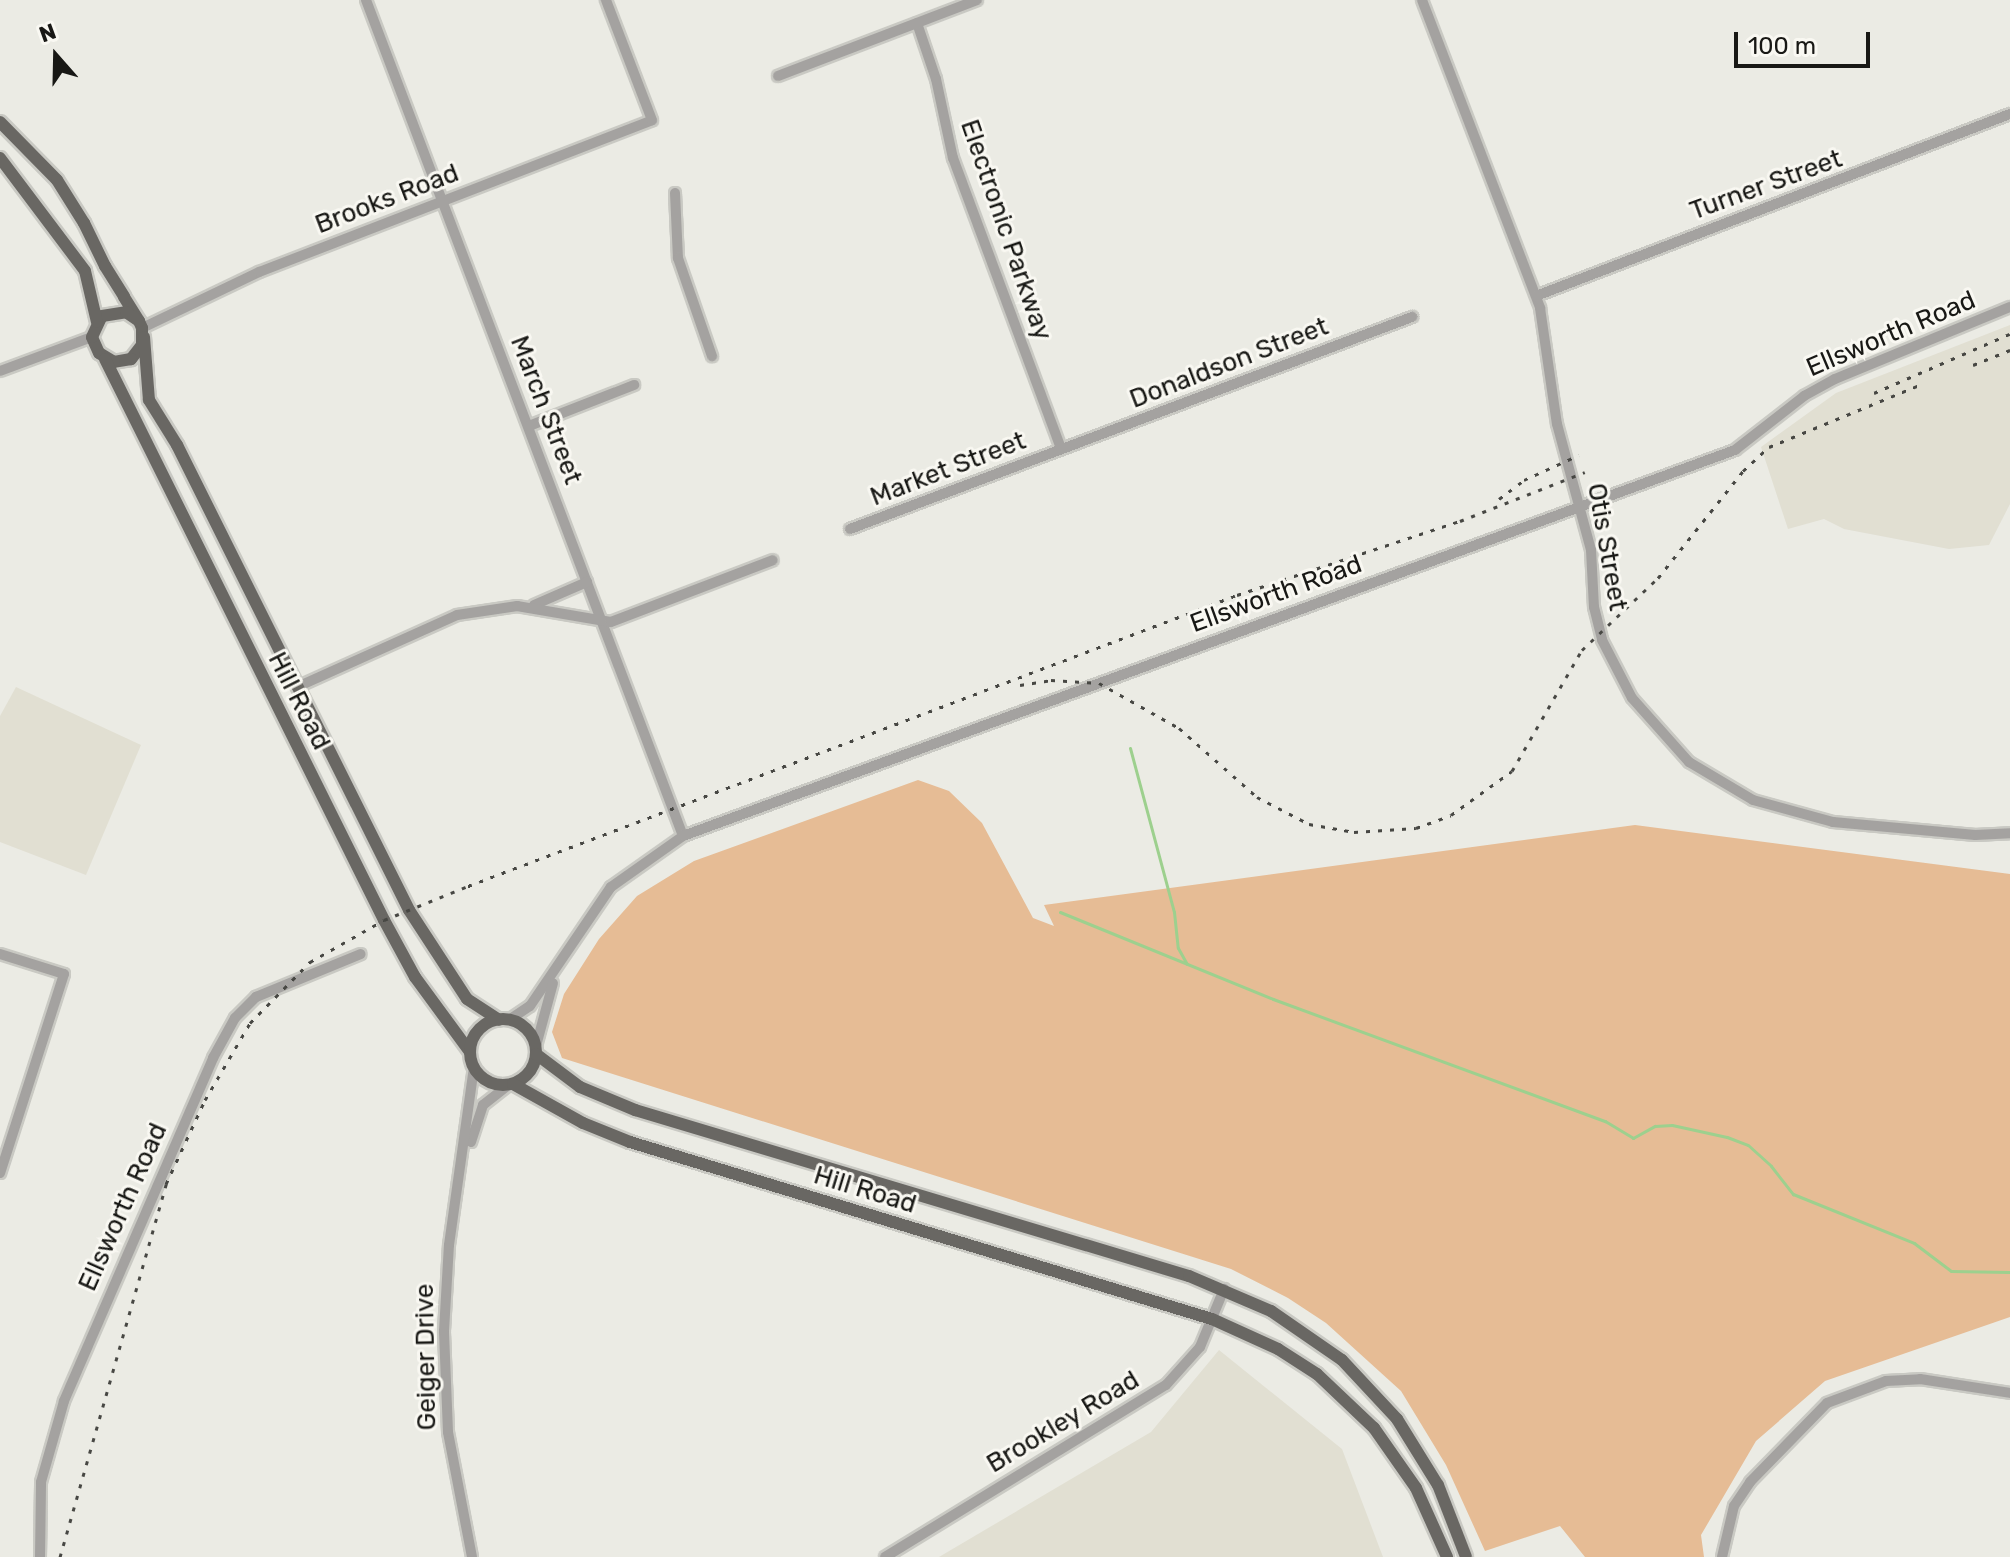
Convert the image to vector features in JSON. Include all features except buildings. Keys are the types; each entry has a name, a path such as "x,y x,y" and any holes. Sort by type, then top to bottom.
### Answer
{"main road":[{"name":"Hill Road","path":"0,122 57,180 142,329 149,400 423,936 467,999 504,1020"},
{"path":"0,158 85,271 97,322 92,337 105,359 131,359 142,329 117,311 97,322"},
{"name":"Hill Road","path":"105,359 384,920 415,977 470,1052"},
{"path":"504,1020 526,1029 536,1050 529,1073 511,1084 489,1082 474,1068 470,1052 482,1027 504,1020"},
{"name":"Hill Road","path":"536,1050 580,1087 635,1110 1224,1289 1300,1328 1372,1390 1397,1419 1438,1485 1466,1557"},
{"name":"Hill Road","path":"511,1084 583,1123 630,1142 1212,1319 1278,1349 1356,1409 1416,1488 1447,1557"}],"street":[{"name":"March Street","path":"366,0 683,836"},
{"name":"Brooks Road","path":"142,329 239,280 652,120 606,0"},
{"path":"778,76 977,0"},
{"name":"Otis Street","path":"1422,0 1536,296 1557,424 1582,504 1602,640 1632,698 1689,762 1753,800 1808,818 1975,835 2010,833"},
{"name":"Electronic Parkway","path":"917,23 936,79 953,158 1061,449"},
{"name":"Turner Street","path":"1536,296 2010,114"},
{"path":"675,193 678,258 712,356"},
{"name":"Ellsworth Road","path":"504,1020 530,1006 573,937 624,875 683,836 1735,450 1804,396 1835,379 2010,307"},
{"name":"Donaldson Street","path":"1061,449 1412,317"},
{"path":"0,371 92,337"},
{"path":"529,426 634,385"},
{"name":"Market Street","path":"850,529 1061,449"},
{"path":"297,687 438,621 477,610 529,607 602,622 619,620 773,560"},
{"path":"529,607 587,582"},
{"name":"Ellsworth Road","path":"536,1050 541,1013 573,937"},
{"path":"0,954 64,974 0,1173"},
{"name":"Ellsworth Road","path":"40,1557 41,1482 64,1401 213,1058 235,1018 256,997 361,954"},
{"name":"Geiger Drive","path":"472,1557 448,1432 444,1331 449,1245 465,1155 474,1068"},
{"name":"Geiger Drive","path":"465,1155 483,1105 511,1084"},
{"name":"Brookley Road","path":"885,1557 1166,1385 1187,1366 1224,1289"},
{"path":"1722,1557 1734,1506 1750,1482 1827,1403 1886,1381 1920,1379 2010,1393"}],"shaded area":[{"path":"2010,325 2010,504 1989,545 1949,549 1844,529 1824,519 1788,529 1761,447 1836,393"},
{"path":"16,687 141,745 86,875 0,842 0,716"},
{"path":"918,780 949,791 982,823 1033,918 1054,926 1044,905 1635,825 2010,874 2010,1317 1825,1381 1756,1441 1701,1535 1704,1557 1585,1557 1560,1526 1485,1551 1446,1465 1401,1391 1326,1323 1288,1298 1231,1269 562,1058 552,1032 564,994 599,939 637,896 694,861"},
{"path":"1219,1350 1342,1449 1383,1557 939,1557 1151,1432"}],"waterway":[{"path":"1130,748 1174,912 1178,948 1187,964"},
{"path":"1060,912 1273,999 1605,1121 1633,1138 1655,1126 1672,1125 1727,1137 1748,1145 1771,1166 1793,1194 1914,1243 1951,1271 2010,1272"}],"railway":[{"path":"1874,393 2010,334"},
{"path":"1973,365 2010,350"},
{"path":"1020,685 1051,680 1099,683 1179,728 1257,797 1309,824 1354,832 1416,828 1451,815 1512,771 1582,650 1658,578 1743,471 1769,447 1922,384"},
{"path":"1499,499 1524,480 1579,455"},
{"path":"60,1557 166,1184 205,1100 250,1023 310,962 384,920 468,886 1237,595 1460,521 1585,472"}]}
